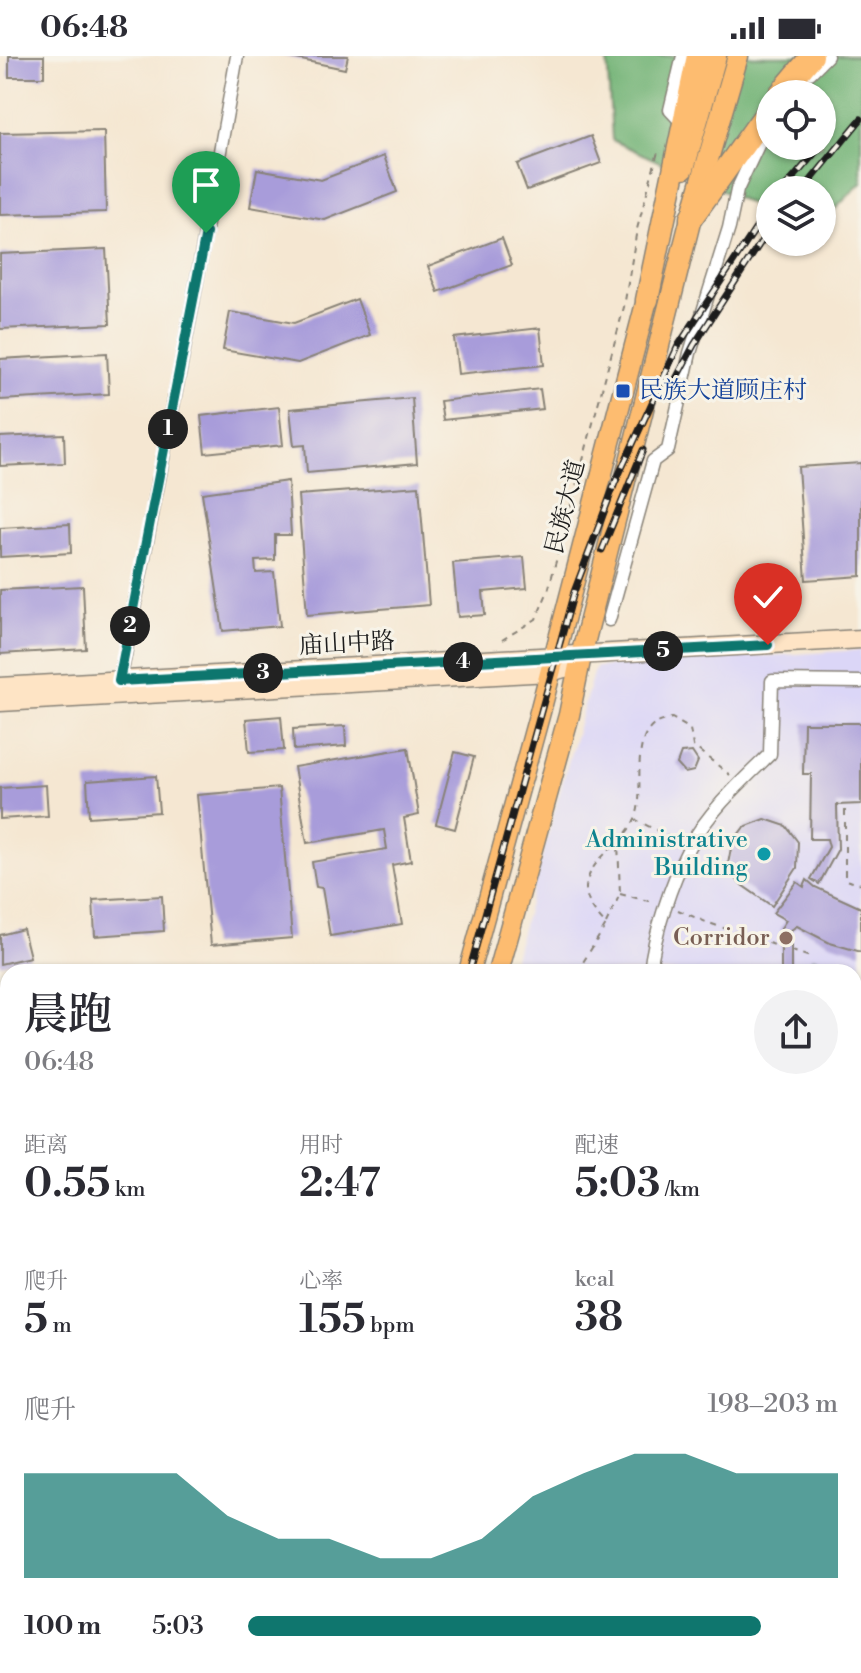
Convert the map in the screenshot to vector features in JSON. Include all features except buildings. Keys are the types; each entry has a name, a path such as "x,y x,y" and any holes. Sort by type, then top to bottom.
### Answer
{"highway":[{"path":"647,300 698,56"},
{"path":"792,80 812,56"},
{"path":"691,218 756,127"}],"main road":[{"name":"民族大道","path":"471,964 647,300 716,56"},
{"path":"500,964 569,715 580,660 691,218 738,56"}],"street":[{"path":"119,688 237,56"},
{"path":"683,56 670,110 684,125"},
{"path":"806,80 827,56"},
{"path":"609,620 653,461 668,450 690,353 729,228 737,190 756,151"},
{"name":"庙山中路","path":"0,687 119,688 551,665 580,660 861,639"},
{"path":"651,964 653,942 689,847 736,787 770,754 772,681 861,682"},
{"name":"庙山中路","path":"0,702 119,688"}],"path":[{"path":"502,640 536,619 548,591 624,307 637,229 662,140"},
{"path":"606,925 593,911 586,891 589,873 634,819 640,796 639,769 643,740 654,725 672,718 690,729 693,746 730,774 736,787"},
{"path":"845,810 845,880 861,884"},
{"path":"634,819 689,847"},
{"path":"582,964 606,925 620,894 618,841"},
{"path":"620,894 667,905 706,922 813,958"}],"shaded area":[{"path":"861,650 861,964 512,964 597,667"}],"green space":[{"path":"607,56 861,56 861,183 836,208 836,176 756,176 756,207 612,140"},
{"path":"813,958 834,964 813,964"}],"railway":[{"path":"814,176 861,119"},
{"path":"795,176 809,160"},
{"path":"471,964 574,592 615,483 678,346 756,228"},
{"path":"669,392 694,345 756,250"},
{"path":"602,550 643,450"}],"place":[{"name":"民族大道顾庄村","path":"623,391"},
{"name":"Administrative Building","path":"764,854"},
{"name":"Corridor","path":"786,938"}],"route":[{"path":"206,233 119,681 768,645"}]}
